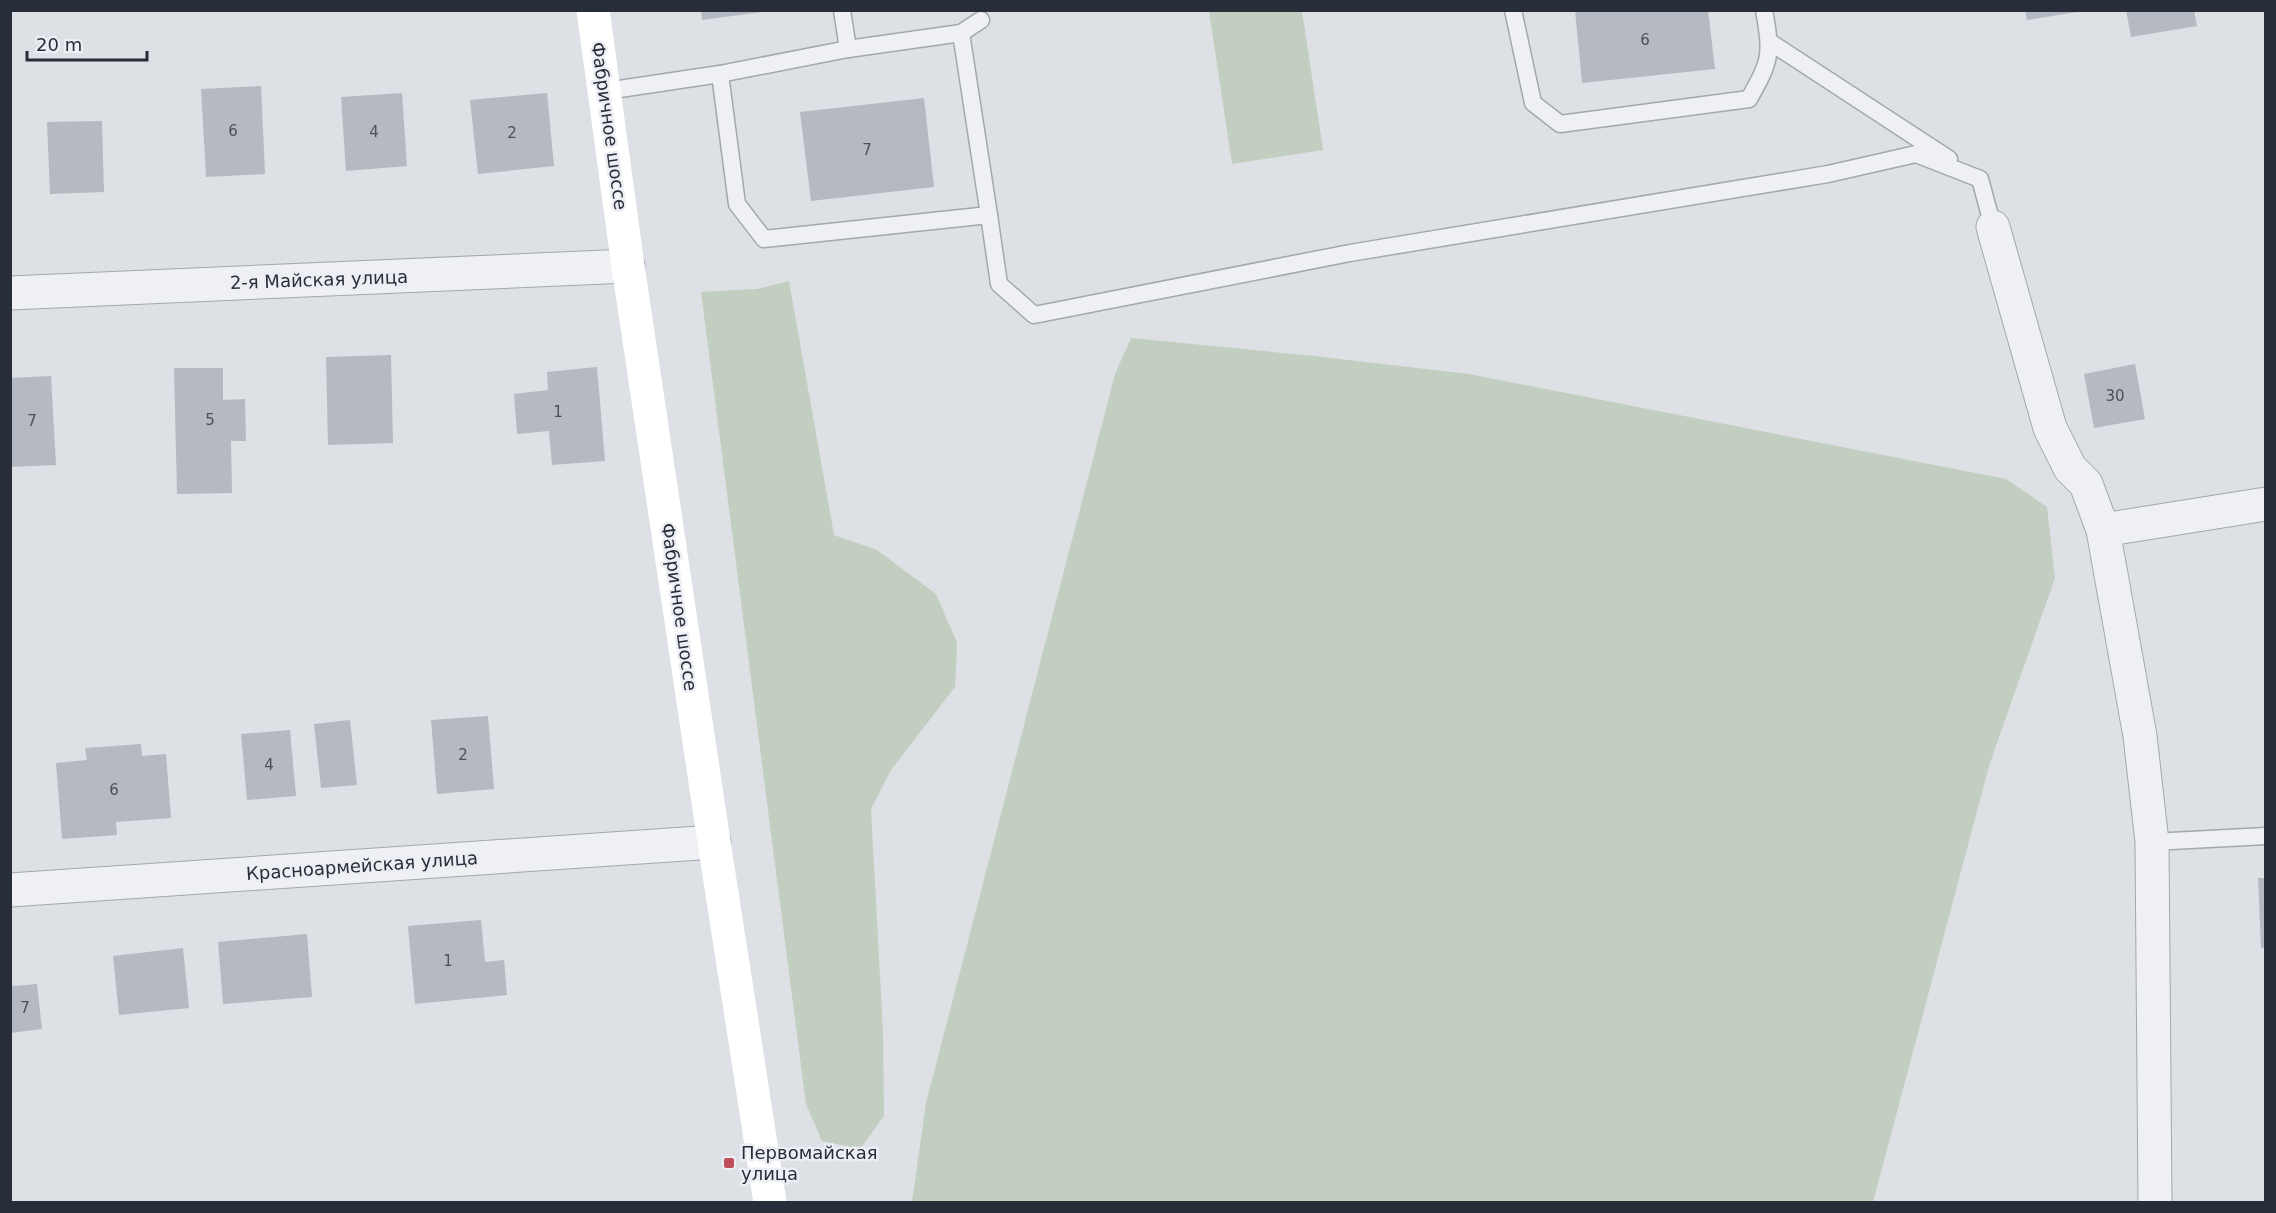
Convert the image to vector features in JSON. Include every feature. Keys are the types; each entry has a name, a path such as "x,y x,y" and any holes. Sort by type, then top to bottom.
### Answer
{"main road":[{"name":"Фабричное шоссе","path":"593,10 606,91 628,266 770,1203"}],"street":[{"path":"1993,227 2050,429 2070,468 2086,484 2103,530 2140,736 2152,842 2155,1203"},
{"name":"2-я Майская улица","path":"10,293 628,266"},
{"path":"2103,530 2265,504"},
{"name":"Красноармейская улица","path":"10,890 714,842"}],"lane":[{"path":"842,10 848,49"},
{"path":"1513,10 1533,103 1560,124 1749,99 1767,67 1770,42 1764,10"},
{"path":"606,91 720,74 848,49 961,33 981,20"},
{"path":"961,33 999,284 1034,315 1350,253 1828,174 1916,153 1980,179"},
{"path":"1770,42 1980,179 1993,227"},
{"path":"720,74 737,204 764,239 989,215"},
{"path":"2152,842 2265,836"}],"green space":[{"path":"1209,11 1302,11 1323,150 1232,164"},
{"path":"789,281 834,535 877,550 936,594 957,643 955,687 891,770 871,809 883,1032 884,1116 860,1149 822,1141 806,1104 701,292 757,289"},
{"path":"1131,338 1469,374 2006,479 2047,507 2055,578 1989,766 1873,1202 912,1202 926,1103 1115,374"}],"building":[{"path":"701,10 762,10 762,12 702,20"},
{"path":"1575,10 1708,10 1715,69 1582,83"},
{"path":"2025,10 2077,10 2077,12 2027,20"},
{"path":"2126,10 2194,10 2197,26 2131,37"},
{"path":"261,86 265,174 206,177 201,89"},
{"path":"402,93 407,166 346,171 341,97"},
{"path":"547,93 554,166 478,174 470,100"},
{"path":"924,98 934,187 811,201 800,112"},
{"path":"102,121 104,192 50,194 47,122"},
{"path":"391,355 393,443 328,445 326,357"},
{"path":"2135,364 2145,419 2094,428 2084,374"},
{"path":"597,367 605,461 552,465 549,431 517,434 514,394 548,390 547,372"},
{"path":"174,368 223,368 223,400 245,399 246,441 231,441 232,493 177,494"},
{"path":"51,376 56,465 10,467 10,378"},
{"path":"488,716 494,789 437,794 431,720"},
{"path":"350,720 357,785 321,788 314,724"},
{"path":"290,730 296,796 247,800 241,734"},
{"path":"141,744 142,756 166,754 171,818 116,822 117,835 62,839 56,763 87,760 85,748"},
{"path":"2258,878 2266,878 2266,948 2261,948"},
{"path":"481,920 485,962 504,960 507,995 415,1004 408,926"},
{"path":"307,934 312,997 223,1004 218,942"},
{"path":"183,948 189,1008 119,1015 113,956"},
{"path":"10,980 13,986 37,984 42,1029 10,1033"}],"place":[{"name":"Первомайская улица","path":"729,1163"}]}
